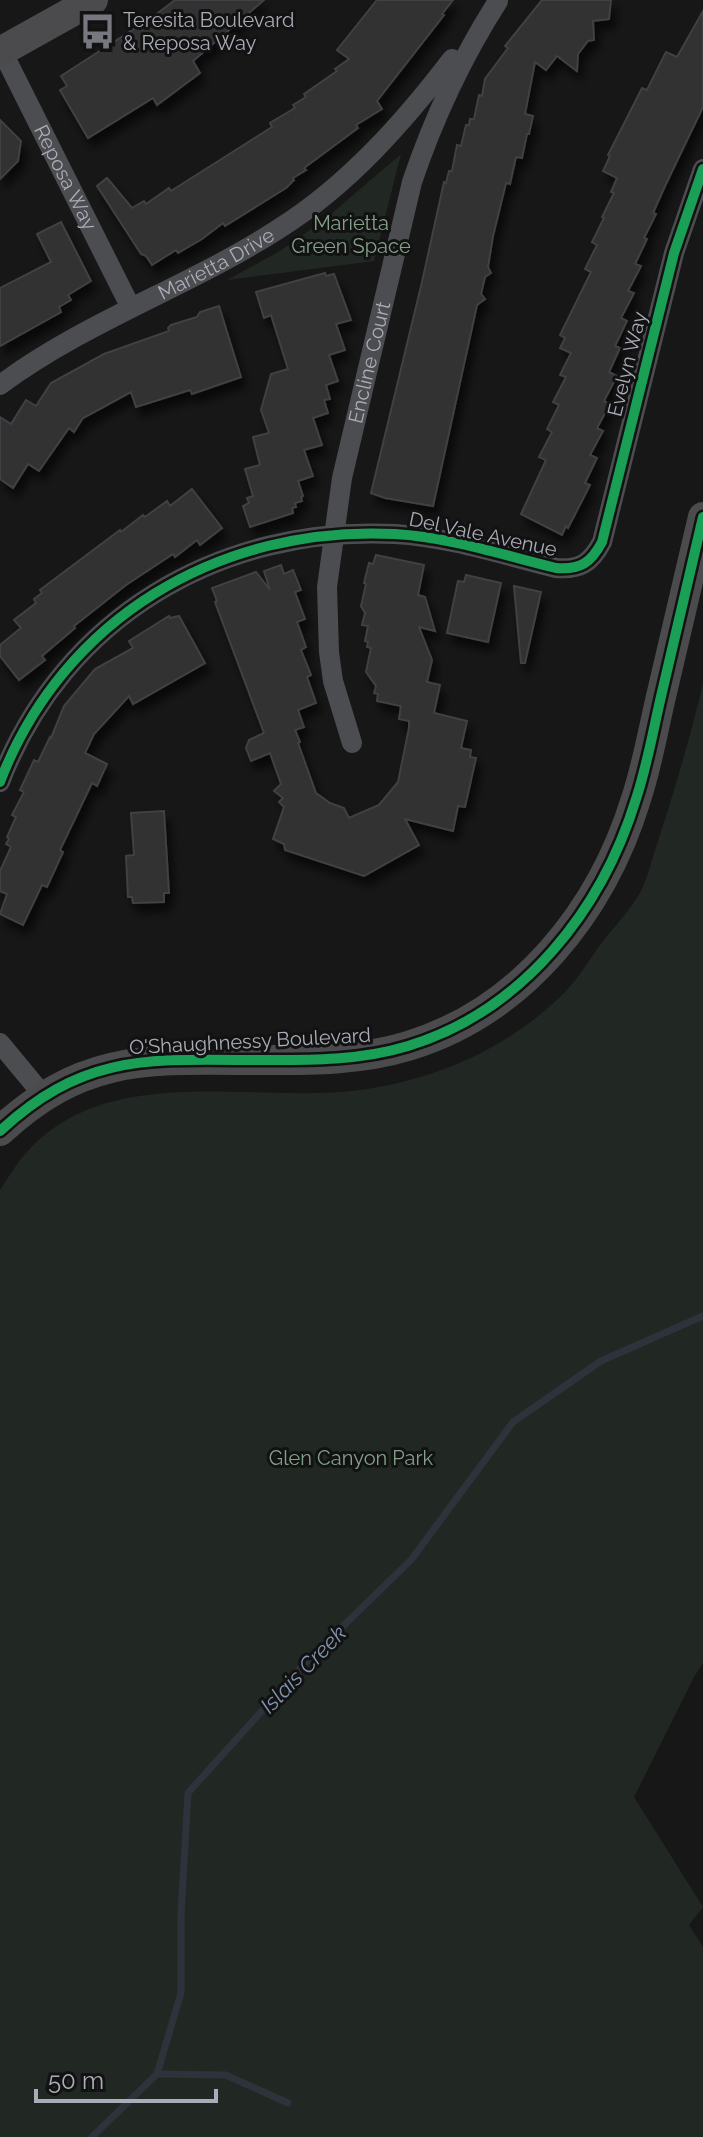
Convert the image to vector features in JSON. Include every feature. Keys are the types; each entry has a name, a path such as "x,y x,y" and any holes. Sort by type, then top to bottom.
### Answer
{"main road":[{"path":"1,50 93,0"},
{"name":"O'Shaughnessy Boulevard","path":"0,1131 43,1095 86,1075 131,1062 333,1059 406,1047 451,1030 474,1017 526,978 577,921 597,890 618,847 636,799 703,517"}],"street":[{"name":"Marietta Drive","path":"0,385 44,354 130,306 257,242 345,179 406,116 498,1"},
{"name":"Encline Court","path":"352,743 338,705 329,652 327,587 342,478 412,182 449,85 498,1"},
{"name":"Reposa Way","path":"1,50 130,306"},
{"name":"Evelyn Way","path":"584,565 595,555 602,542 674,253 703,169"},
{"name":"Del Vale Avenue","path":"0,782 28,720 80,652 149,597 185,575 223,558 294,540 360,533 422,536 556,568 570,569 584,565"},
{"path":"0,1043 43,1095"}],"green space":[{"name":"Marietta Green Space","path":"401,154 374,261 227,280 280,251 324,220"},
{"name":"Glen Canyon Park","path":"703,684 703,1663 634,1797 703,1907 689,1925 703,1947 703,2137 0,2137 0,1190 28,1151 60,1124 98,1106 138,1096 181,1092 312,1093 381,1087 466,1060 517,1032 568,988 640,893 676,783"}],"building":[{"path":"175,0 264,0 193,61 200,73 157,105 153,98 88,138 60,90 67,86 61,76"},
{"path":"377,0 453,0 377,101 382,109 356,125 358,128 304,168 306,170 293,178 286,188 225,226 223,223 202,239 152,265 141,254 97,186 107,178 132,208 144,201 146,204 272,127 270,123 295,108 293,105 306,97 304,94 349,59 337,50"},
{"path":"542,0 611,0 609,19 593,21 594,40 588,41 578,54 577,71 557,56 546,70 535,62 525,114 533,116 529,134 522,158 516,157 510,184 506,183 493,236 488,267 491,273 485,277 481,294 485,299 477,305 433,506 385,498 371,493 444,182 449,171 452,171 457,145 461,146 466,125 474,119 485,79 508,48 505,46"},
{"path":"703,11 703,107 653,213 656,214 635,264 641,266 628,291 634,293 621,318 627,321 615,346 620,348 609,372 617,376 604,401 610,404 597,428 603,431 590,455 597,458 585,483 590,485 562,535 521,514 546,460 539,457 552,432 547,429 559,405 553,402 566,377 560,375 571,353 560,348 565,338 560,335 591,272 585,269 597,245 592,242 614,193 611,192 617,178 603,171 642,88 647,90 666,52 677,57"},
{"path":"0,120 21,141 18,161 0,179"},
{"path":"61,222 91,281 68,295 71,300 59,307 61,312 0,346 0,288 51,262 37,234"},
{"path":"325,273 326,276 334,274 351,320 336,324 345,350 329,355 338,381 326,385 330,399 324,400 328,413 313,418 322,445 304,450 313,476 298,481 303,496 302,501 292,508 293,513 250,527 243,506 249,503 247,498 253,496 245,469 260,465 253,437 269,433 261,410 271,374 288,369 271,315 264,318 256,292"},
{"path":"219,306 241,377 192,394 190,390 136,407 131,392 83,418 74,432 69,428 39,471 28,464 13,488 0,479 0,417 11,424 26,400 36,406 51,383 104,354 169,331 171,325"},
{"path":"192,489 222,528 200,545 197,540 175,557 173,554 126,585 74,626 42,656 45,660 19,680 0,656 0,645 21,628 14,620 36,603 34,599 42,593 40,590 120,530 167,501 170,506"},
{"path":"376,555 424,565 418,595 425,597 435,631 419,627 432,660 427,682 440,685 434,713 467,721 461,748 471,750 470,757 476,758 465,807 458,806 453,831 405,819 419,845 364,876 285,850 284,844 273,839 284,807 279,802 283,798 274,791 281,784 270,753 251,761 246,748 249,740 264,733 212,588 256,572 270,590 264,571 281,565 284,574 293,570 301,590 295,592 305,619 297,622 306,647 301,650 311,675 307,677 316,703 298,710 304,727 295,730 316,793 344,808 349,818 379,805 398,782 409,728 409,721 399,719 401,706 377,701 378,694 374,693 376,686 366,672 371,648 365,641 368,626 362,625 365,613 361,606 369,563 373,564"},
{"path":"466,575 501,583 488,642 447,633 458,581 464,582"},
{"path":"514,586 541,592 525,663 521,663"},
{"path":"169,616 179,616 205,663 133,704 129,696 94,734 85,753 107,764 97,786 92,783 60,850 63,852 47,887 42,885 23,925 0,914 7,894 0,891 0,871 11,847 6,844 16,817 12,815 24,792 20,790 34,760 38,762 64,706 95,669 133,648 129,641"},
{"path":"164,811 169,893 164,893 164,902 133,903 132,897 128,897 126,856 134,855 131,813"}],"waterway":[{"name":"Islais Creek","path":"92,2137 157,2074 181,1993 181,1914 188,1793 305,1663 411,1560 513,1422 601,1361 703,1316"},
{"path":"157,2074 226,2075 288,2103"}],"cycle path":[{"path":"0,782 28,724 64,672 107,629 156,593 210,565 269,546 331,535 395,534 456,543 556,568 572,568 589,560 602,542 674,253 703,169"},
{"path":"0,1131 58,1088 86,1075 115,1067 176,1060 328,1059 368,1055 408,1046 449,1030 487,1008 522,982 579,917 602,880 621,840 644,772 703,517"}],"place":[{"name":"Teresita Boulevard & Reposa Way","path":"97,31"}]}
